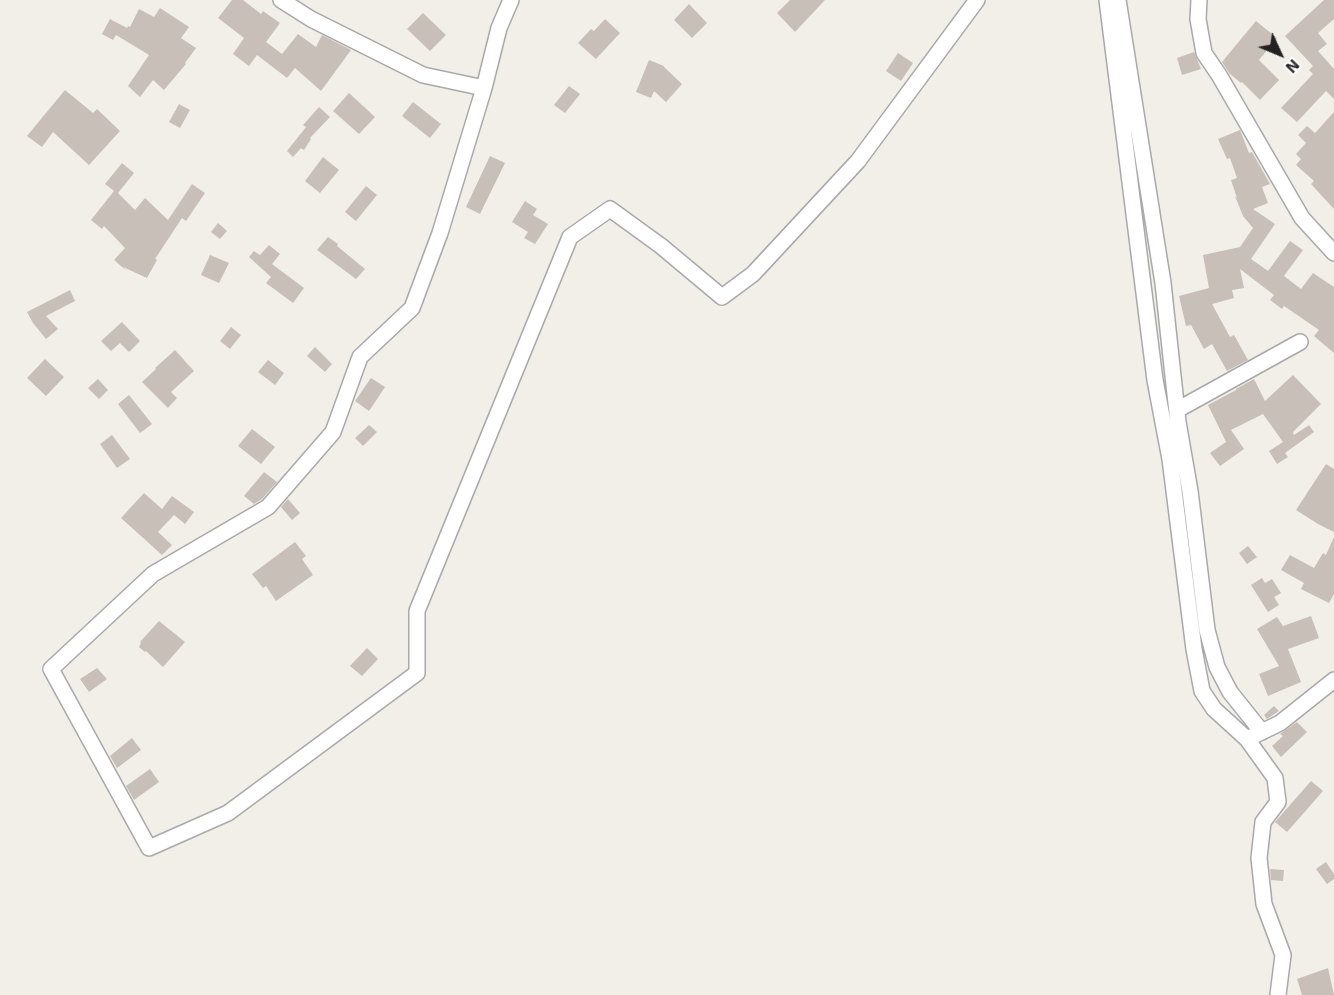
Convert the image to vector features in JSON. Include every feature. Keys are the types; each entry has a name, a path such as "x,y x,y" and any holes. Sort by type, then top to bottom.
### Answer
{"street":[{"path":"281,0 311,19 423,75 484,88"},
{"path":"511,0 499,28 484,88 440,233 411,308 360,357 333,432 268,507 153,574 51,669 149,848 228,813 417,673 417,611 570,237 610,208 661,246 722,297 753,274 858,161 977,0"},
{"path":"1107,0 1155,380 1170,459 1202,691 1214,709 1247,739 1275,778 1278,802 1263,822 1259,858 1264,904 1283,955 1278,995"},
{"path":"1118,0 1163,283 1177,410 1190,491 1207,630 1217,668 1230,692 1262,732"},
{"path":"1199,0 1198,19 1204,53 1302,218 1334,253"},
{"path":"1177,410 1300,342"},
{"path":"1247,739 1280,723 1334,680"}],"building":[{"path":"232,0 243,0 261,14 263,11 280,23 266,42 282,54 298,34 316,47 322,35 351,50 321,91 295,68 287,78 257,55 249,66 233,54 244,38 218,18"},
{"path":"790,0 825,0 795,32 777,13"},
{"path":"1324,0 1334,0 1334,19 1318,33 1327,44 1318,51 1334,69 1334,99 1326,91 1297,122 1281,108 1313,74 1309,70 1313,66 1285,36"},
{"path":"689,4 707,23 692,38 674,20"},
{"path":"160,8 189,27 181,38 196,48 164,90 153,80 140,97 128,86 149,55 116,35 113,40 102,34 110,19 127,28 130,27 139,9 154,17"},
{"path":"423,13 446,35 430,51 407,29"},
{"path":"605,19 620,33 596,59 578,43 591,29 594,31"},
{"path":"1256,21 1277,38 1259,60 1279,80 1260,100 1242,82 1230,74 1222,62"},
{"path":"1194,52 1201,69 1182,75 1177,58"},
{"path":"898,53 913,63 901,81 886,71"},
{"path":"649,60 664,66 682,84 666,102 654,91 651,98 636,92"},
{"path":"569,86 580,94 565,113 554,105"},
{"path":"65,90 93,113 97,109 120,131 89,165 53,132 42,147 27,136"},
{"path":"349,93 375,117 359,134 333,111"},
{"path":"413,102 441,124 430,138 402,116"},
{"path":"179,104 190,110 180,128 169,122"},
{"path":"319,107 330,117 310,138 304,150 301,148 293,157 287,151 306,127 303,125"},
{"path":"1334,112 1334,209 1311,184 1314,181 1296,165 1301,159 1296,154 1306,143 1298,135 1307,126 1315,133"},
{"path":"1240,130 1249,153 1252,152 1270,184 1262,187 1268,203 1253,209 1275,224 1251,259 1268,271 1290,241 1303,250 1284,276 1301,289 1313,273 1334,287 1334,353 1314,336 1319,330 1284,306 1282,309 1270,300 1274,295 1240,269 1244,288 1232,290 1234,298 1212,304 1230,337 1234,335 1248,360 1227,371 1212,344 1204,349 1191,325 1186,326 1179,296 1209,288 1203,255 1240,247 1253,228 1243,216 1235,196 1237,198 1231,180 1237,178 1230,158 1227,159 1218,139"},
{"path":"490,156 505,163 480,214 466,207"},
{"path":"323,157 339,170 320,193 305,181"},
{"path":"122,163 134,173 118,193 135,210 145,198 168,220 192,184 205,193 186,221 182,218 155,259 157,260 147,278 123,267 128,272 114,260 125,248 104,226 102,229 91,220 114,191 105,184"},
{"path":"366,186 377,195 356,221 345,212"},
{"path":"525,201 537,209 533,215 548,224 535,244 524,238 528,232 512,222"},
{"path":"218,223 227,231 220,239 211,232"},
{"path":"328,237 365,269 356,279 317,250"},
{"path":"269,245 280,254 272,264 304,288 293,303 266,283 271,277 249,257 254,251 260,255"},
{"path":"210,255 229,263 219,283 201,275"},
{"path":"70,290 75,301 46,316 58,329 46,339 27,312"},
{"path":"122,322 140,341 129,352 120,343 111,351 101,341"},
{"path":"231,327 241,335 230,349 220,341"},
{"path":"315,347 332,364 325,372 307,356"},
{"path":"175,350 194,371 171,392 177,398 168,408 142,382"},
{"path":"45,359 64,377 46,396 27,378"},
{"path":"268,360 284,373 275,385 258,372"},
{"path":"1293,375 1321,404 1293,432 1294,435 1309,425 1314,432 1285,453 1288,457 1277,464 1269,451 1283,442 1263,414 1231,430 1244,449 1220,466 1210,453 1226,442 1208,405 1254,379 1265,401"},
{"path":"371,378 385,387 369,411 355,401"},
{"path":"98,379 108,390 99,399 88,388"},
{"path":"129,395 152,424 140,433 118,404"},
{"path":"369,425 377,432 363,446 355,438"},
{"path":"252,429 275,447 261,464 238,446"},
{"path":"112,435 130,459 117,468 100,444"},
{"path":"1326,464 1334,469 1334,532 1296,510"},
{"path":"264,472 277,482 262,499 254,504 244,496"},
{"path":"144,493 162,509 172,496 194,512 185,524 174,515 158,532 172,545 162,555 121,518"},
{"path":"288,499 300,513 292,520 281,507"},
{"path":"1334,537 1334,594 1329,603 1301,589 1304,583 1281,570 1290,555 1314,568 1323,553 1326,555"},
{"path":"295,542 306,556 302,559 313,575 276,601 266,586 263,588 252,574"},
{"path":"1248,546 1257,557 1247,564 1239,553"},
{"path":"1262,578 1265,583 1272,579 1281,593 1274,597 1279,605 1268,612 1251,585"},
{"path":"1311,616 1319,638 1288,649 1301,682 1268,696 1259,674 1279,666 1257,629 1277,617 1283,626"},
{"path":"159,621 185,642 163,667 139,647 140,642"},
{"path":"367,648 378,659 362,676 350,666"},
{"path":"97,668 107,679 89,692 80,679"},
{"path":"1274,706 1279,711 1267,719 1264,715"},
{"path":"1297,722 1307,732 1281,757 1272,746 1283,736 1280,734"},
{"path":"132,738 141,750 117,768 110,756"},
{"path":"150,769 159,782 134,800 126,786"},
{"path":"1311,781 1323,791 1287,832 1275,822"},
{"path":"1326,862 1334,874 1334,879 1327,884 1316,869"},
{"path":"1270,869 1284,870 1283,881 1271,880"},
{"path":"1328,968 1334,995 1302,995 1297,979"}]}
